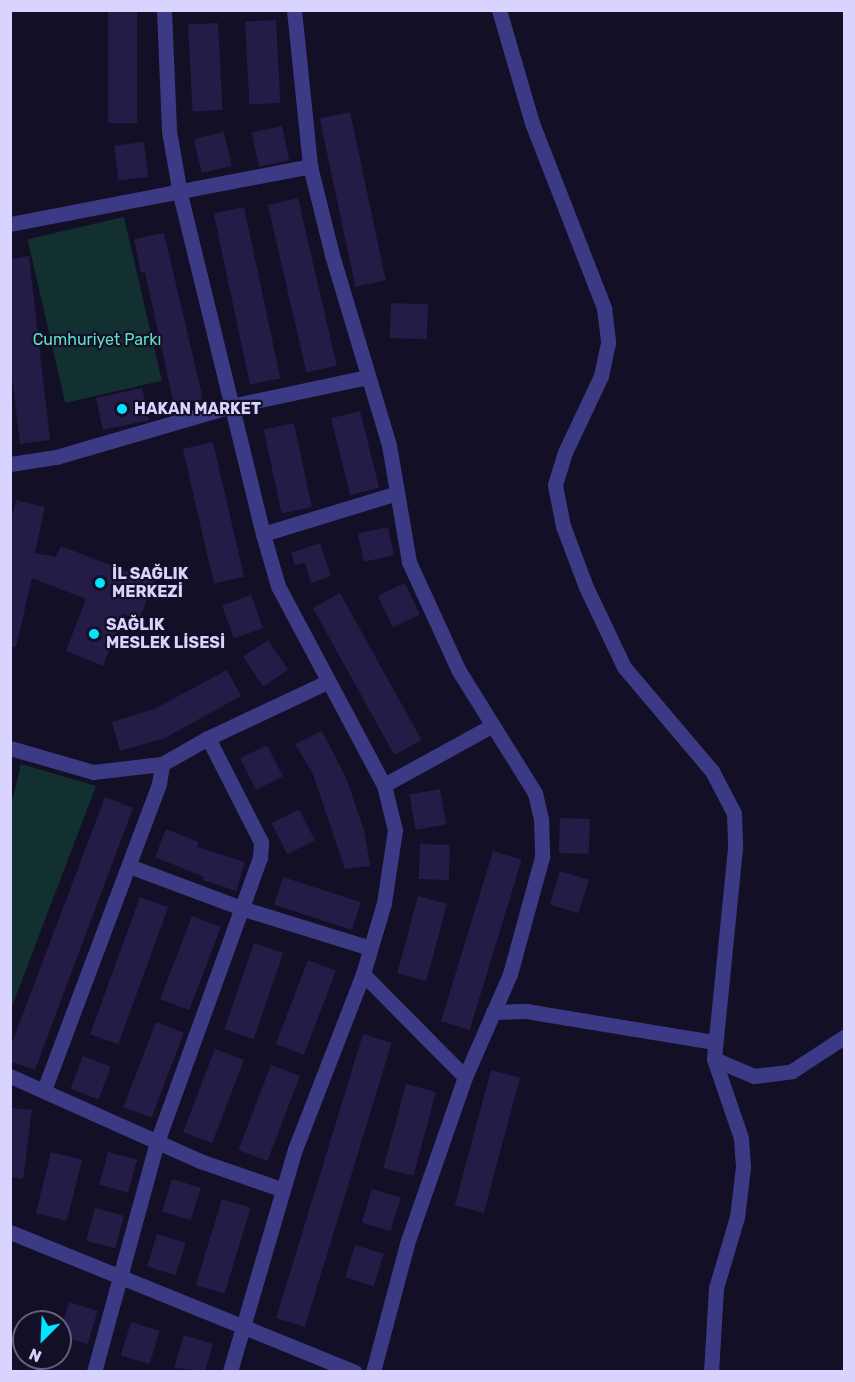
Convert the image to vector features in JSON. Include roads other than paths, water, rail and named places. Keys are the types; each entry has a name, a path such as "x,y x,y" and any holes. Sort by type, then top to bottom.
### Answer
{"street":[{"path":"164,10 169,131 180,194 263,534 279,586 327,682 384,785 395,830 393,852 363,974 281,1189 230,1371"},
{"path":"294,10 310,166 389,445 409,562 459,672 535,793 542,820 542,856 510,974 465,1077 407,1244 373,1371"},
{"path":"499,10 532,123 604,308 608,343 601,376 565,452 555,485 563,526 586,587 624,667 712,771 734,813 728,927 714,1059 741,1138 743,1167 737,1217 716,1288 711,1371"},
{"path":"10,224 180,194 310,166"},
{"path":"10,464 56,457 231,406 368,377"},
{"path":"263,534 398,493"},
{"path":"10,748 93,772 162,764 208,738 327,682"},
{"path":"384,785 493,725"},
{"path":"94,1371 157,1142 244,909 261,842 208,738"},
{"path":"44,1090 159,784 162,764"},
{"path":"129,866 244,909 370,948"},
{"path":"363,974 465,1077"},
{"path":"493,1012 526,1011 714,1042"},
{"path":"714,1059 754,1076 792,1071 844,1037"},
{"path":"10,1076 157,1142 281,1189"},
{"path":"10,1232 120,1280 355,1371"}],"place":[{"name":"HAKAN MARKET","path":"122,409"},
{"name":"İL SAĞLIK MERKEZİ","path":"100,583"},
{"name":"SAĞLIK MESLEK LİSESİ","path":"94,634"}],"park label":[{"name":"Cumhuriyet Parkı","path":"97,340"}]}
